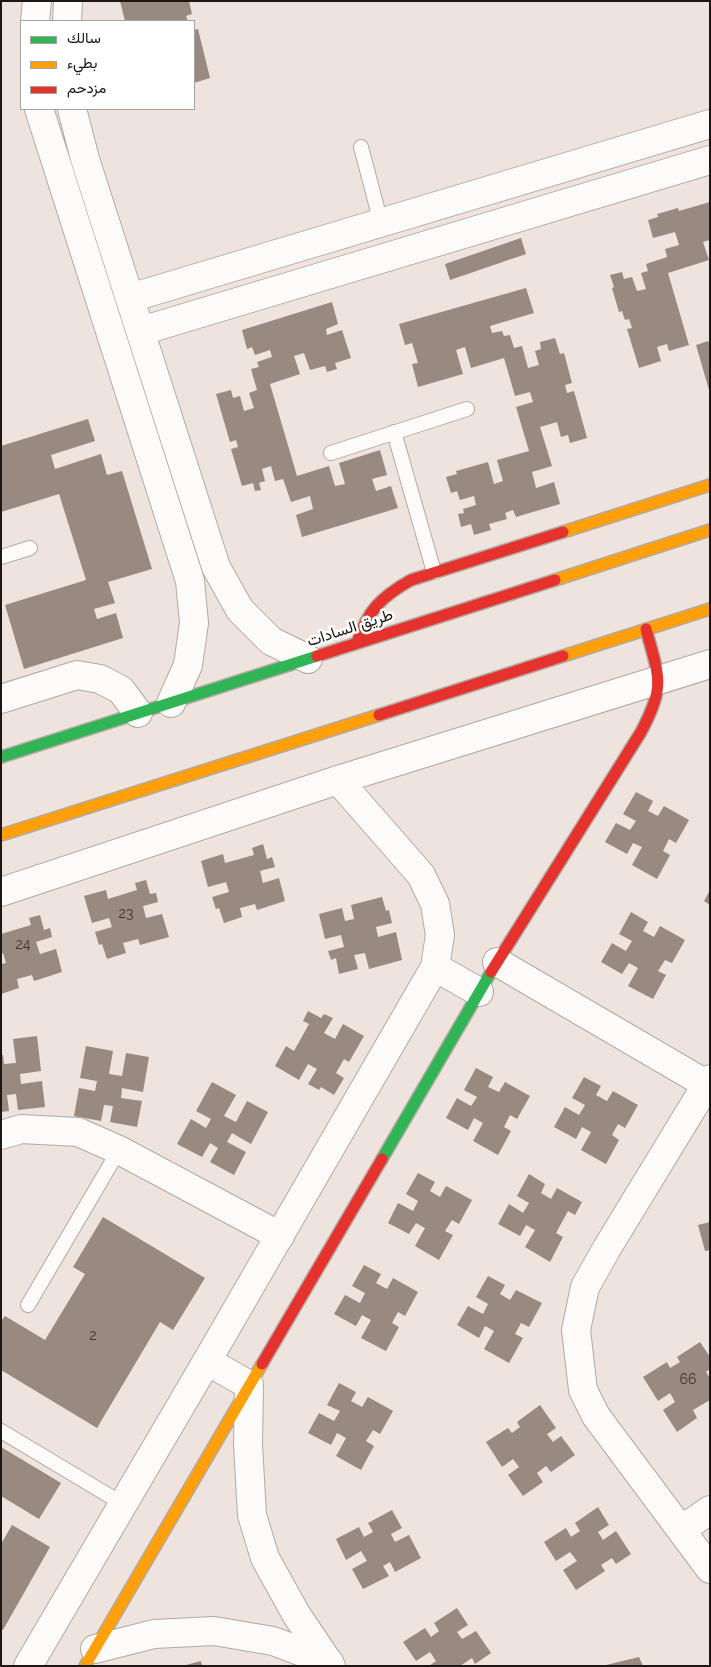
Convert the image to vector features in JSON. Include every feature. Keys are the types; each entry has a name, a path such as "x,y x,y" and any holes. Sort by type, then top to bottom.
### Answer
{"street":[{"path":"35,20 37,1"},
{"path":"67,20 68,1"},
{"path":"39,110 190,581 194,623 188,665 171,703"},
{"path":"72,110 85,160 216,567 240,610 271,640 308,659"},
{"path":"130,298 710,124"},
{"path":"141,331 710,160"},
{"path":"357,643 362,626 376,604 390,592 404,584 434,572 710,485"},
{"path":"175,532 202,522"},
{"name":"طريق السادات","path":"1,758 710,530"},
{"path":"1,836 710,608"},
{"path":"90,1657 479,992 650,716 659,680 646,629"},
{"path":"1,892 338,780 710,664"},
{"path":"4,695 77,675 100,678 121,690 138,713"},
{"path":"28,1666 207,1362 434,967 440,935 435,904 420,875 338,780"},
{"path":"497,962 708,1082 585,1287 576,1330 583,1390 596,1416 710,1569"},
{"path":"434,967 479,992"},
{"path":"1,1136 21,1129 78,1132 119,1150 280,1236"},
{"path":"207,1362 249,1385"},
{"path":"249,1385 248,1445 252,1514 265,1558 296,1614 330,1664"},
{"path":"681,1530 710,1510"},
{"path":"90,1657 154,1634 214,1631 273,1641 330,1664"}],"lane":[{"path":"361,147 382,223"},
{"path":"331,453 467,409"},
{"path":"394,432 434,572"},
{"path":"1,557 30,548"},
{"path":"28,1305 119,1150"},
{"path":"1,1430 123,1504"}],"building":[{"path":"120,1 189,1 192,14 186,16 188,20 125,20"},
{"path":"198,29 210,78 195,83 195,30"},
{"path":"710,202 710,240 703,242 709,260 668,273 689,345 669,351 667,344 657,347 661,361 639,368 627,329 632,328 629,319 625,320 622,311 619,312 610,275 622,272 624,279 632,277 637,291 646,289 641,273 648,271 646,264 667,257 665,249 679,245 675,232 653,238 648,220 658,217 657,214 678,208 679,211"},
{"path":"521,238 526,254 450,280 445,264"},
{"path":"526,288 534,313 490,326 492,333 502,331 504,336 510,335 514,348 522,346 528,368 539,365 535,351 541,349 540,342 555,338 560,354 564,353 572,383 565,385 567,393 574,391 587,438 570,443 568,435 561,437 557,422 540,427 552,466 532,472 536,488 554,482 560,504 516,517 513,510 505,513 507,519 489,524 491,530 474,535 471,524 461,527 458,514 464,513 463,509 476,505 474,496 460,500 457,491 451,493 446,477 457,474 456,471 488,462 494,484 503,481 497,460 529,451 516,407 533,402 530,392 515,396 504,358 471,368 465,347 456,350 463,374 418,387 412,364 418,363 412,343 405,345 399,324"},
{"path":"332,302 338,324 326,329 327,335 342,330 351,358 335,363 337,369 327,372 325,366 310,370 304,353 294,356 300,374 270,384 297,476 329,466 335,486 345,484 339,463 380,450 387,475 372,479 376,491 391,486 398,508 302,537 296,515 313,509 310,496 291,502 283,479 275,481 271,466 262,469 265,481 259,483 261,490 255,491 253,483 242,486 231,449 238,447 236,440 230,442 216,394 231,390 233,398 240,396 244,411 254,408 249,393 257,390 251,369 259,367 257,362 272,357 270,350 255,355 252,347 247,349 242,330"},
{"path":"708,341 710,346 709,390 696,345"},
{"path":"88,419 95,441 51,455 55,469 101,454 107,475 122,471 152,569 108,582 115,603 94,609 97,619 116,613 123,638 24,669 5,605 86,580 59,494 1,512 1,446"},
{"path":"636,792 653,801 648,811 658,816 664,806 689,820 676,843 669,839 663,851 670,855 657,879 632,865 642,847 633,843 627,854 605,842 616,823 630,830 636,821 623,814"},
{"path":"263,844 267,859 272,857 275,867 260,871 263,883 279,878 285,901 257,910 255,904 240,908 242,917 224,923 219,908 216,909 212,897 229,892 226,882 208,887 201,861 223,854 225,863 254,855 252,848"},
{"path":"146,880 150,894 156,893 158,902 143,906 146,918 162,914 169,937 140,945 138,939 123,943 126,953 107,959 102,944 99,945 95,932 112,927 109,918 92,923 84,896 106,890 108,899 137,890 135,883"},
{"path":"710,890 710,905 704,901"},
{"path":"382,897 386,911 389,910 392,923 376,927 378,937 396,932 402,960 369,969 365,953 354,955 358,969 339,974 336,958 331,960 328,951 344,947 341,935 325,939 319,914 342,908 345,921 354,919 351,905"},
{"path":"631,912 648,922 643,931 654,937 660,926 685,940 672,963 665,960 658,971 666,975 653,999 628,986 638,968 629,963 622,974 601,962 612,943 626,951 632,941 619,934"},
{"path":"40,915 44,930 50,928 52,937 36,942 40,954 56,949 62,972 34,981 32,975 17,979 19,988 1,994 1,964 6,963 3,953 1,954 1,934 31,925 29,918"},
{"path":"308,1011 321,1018 324,1014 333,1018 324,1033 335,1039 343,1024 364,1036 349,1062 344,1059 336,1073 344,1078 334,1095 321,1087 319,1090 308,1084 317,1069 308,1064 299,1080 275,1066 286,1046 294,1051 309,1024 303,1021"},
{"path":"37,1036 41,1071 20,1074 21,1084 42,1081 45,1107 18,1110 16,1094 7,1095 9,1111 1,1112 1,1055 3,1055 4,1064 16,1063 13,1039"},
{"path":"86,1046 113,1051 109,1074 122,1076 126,1053 149,1057 143,1092 122,1088 121,1098 142,1101 137,1127 110,1122 113,1106 104,1105 101,1121 74,1116 79,1088 95,1091 97,1081 80,1078"},
{"path":"476,1068 493,1077 488,1087 499,1092 505,1082 530,1096 517,1119 510,1115 504,1127 511,1131 498,1155 473,1141 483,1123 474,1118 468,1130 446,1118 457,1098 471,1106 477,1097 464,1090"},
{"path":"584,1077 601,1086 596,1095 607,1101 613,1091 638,1105 625,1128 618,1124 612,1135 619,1140 606,1164 581,1150 591,1132 582,1127 576,1139 554,1127 565,1107 579,1115 585,1105 572,1098"},
{"path":"212,1082 236,1095 224,1116 236,1122 247,1101 268,1112 251,1144 232,1133 227,1142 246,1152 234,1175 210,1162 218,1148 210,1143 202,1157 177,1144 191,1119 206,1128 211,1119 196,1111"},
{"path":"418,1173 435,1182 430,1191 440,1197 446,1186 472,1200 459,1224 452,1220 445,1231 453,1235 439,1260 415,1246 425,1228 416,1223 409,1234 388,1223 398,1203 413,1211 418,1201 406,1194"},
{"path":"529,1174 545,1184 541,1193 551,1199 557,1188 582,1202 575,1215 568,1211 556,1233 563,1237 550,1262 525,1247 535,1230 526,1225 520,1236 498,1224 509,1204 523,1213 529,1203 517,1196"},
{"path":"103,1217 205,1278 173,1330 160,1322 97,1428 1,1370 1,1321 5,1316 45,1340 85,1274 73,1267"},
{"path":"710,1222 710,1250 705,1251 698,1225"},
{"path":"364,1265 381,1274 376,1283 387,1289 393,1278 418,1292 405,1316 398,1312 392,1323 399,1327 386,1351 361,1338 371,1320 362,1315 356,1326 334,1314 345,1295 360,1303 365,1293 352,1286"},
{"path":"488,1276 505,1285 500,1294 510,1300 516,1290 542,1303 529,1327 521,1323 515,1334 523,1338 509,1363 484,1349 494,1331 485,1326 479,1338 457,1325 468,1306 483,1314 488,1304 476,1297"},
{"path":"700,1342 710,1357 710,1369 706,1372 710,1378 710,1400 693,1410 697,1418 677,1432 663,1410 675,1402 670,1393 658,1401 643,1377 667,1362 670,1368 680,1362 677,1357"},
{"path":"339,1383 356,1392 351,1401 362,1407 368,1397 393,1411 380,1434 373,1430 366,1441 374,1446 361,1470 336,1456 346,1438 337,1433 331,1445 308,1433 319,1413 334,1421 340,1411 327,1405"},
{"path":"540,1405 556,1428 547,1434 553,1442 561,1436 575,1455 551,1472 546,1466 537,1473 543,1482 523,1496 508,1475 519,1467 513,1459 502,1467 486,1442 508,1428 512,1433 520,1427 517,1422"},
{"path":"1,1447 61,1483 39,1519 1,1496"},
{"path":"598,1507 609,1525 598,1532 603,1540 616,1531 631,1554 616,1564 612,1558 601,1565 605,1571 576,1590 563,1570 577,1561 570,1552 556,1561 544,1542 566,1528 571,1537 580,1531 575,1523"},
{"path":"392,1510 402,1528 391,1534 395,1542 409,1535 421,1558 395,1572 390,1562 383,1566 389,1576 363,1589 352,1569 367,1561 361,1551 346,1560 336,1539 359,1527 364,1537 373,1532 368,1523"},
{"path":"12,1525 50,1547 3,1630 1,1629 1,1544"},
{"path":"457,1608 468,1625 457,1632 462,1639 476,1631 491,1653 475,1664 472,1658 460,1666 429,1666 436,1661 430,1652 416,1661 403,1642 425,1628 431,1637 439,1631 434,1623"},
{"path":"639,1657 643,1666 606,1666 606,1665"},
{"path":"201,1661 202,1666 186,1666 186,1665"}],"traffic: fast":[{"path":"1,757 317,656"},
{"path":"382,1159 491,972"}],"traffic: slow":[{"path":"563,532 710,485"},
{"path":"555,580 710,530"},
{"path":"563,656 710,609"},
{"path":"1,835 379,715"},
{"path":"85,1666 262,1364"}],"traffic: jam":[{"path":"357,643 371,613 391,592 411,580 563,532"},
{"path":"317,656 555,580"},
{"path":"491,972 641,732 649,716 657,692 658,681 646,629"},
{"path":"379,715 563,656"},
{"path":"262,1364 382,1159"}]}
